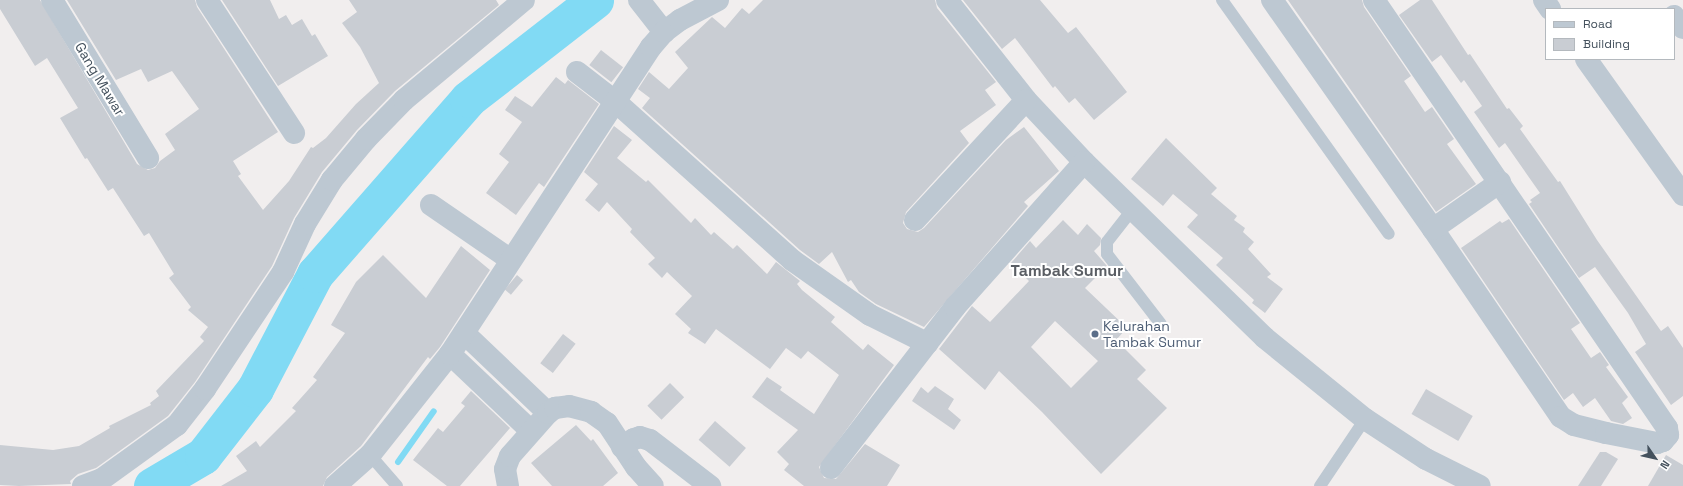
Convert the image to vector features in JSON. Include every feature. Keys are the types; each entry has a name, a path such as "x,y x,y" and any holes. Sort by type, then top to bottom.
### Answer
{"street":[{"name":"Gang Mawar","path":"52,0 148,158"},
{"path":"207,0 294,133"},
{"path":"83,486 102,479 177,425 204,389 283,272 305,224 332,180 351,156 404,100 524,0"},
{"path":"335,486 370,455 450,354 651,47 664,32 680,20 718,0"},
{"path":"947,0 1026,100 1084,162 1265,338 1365,419 1426,459 1480,486"},
{"path":"1272,0 1433,229 1561,417 1574,425 1606,434 1657,442 1663,441 1668,435 1667,428 1374,0"},
{"path":"1662,0 1668,8"},
{"path":"639,1 664,32"},
{"path":"1675,17 1683,28"},
{"path":"1587,60 1683,195"},
{"path":"577,72 616,102 792,260 870,315 927,343"},
{"path":"915,220 1026,100"},
{"path":"831,468 955,307 1084,162"},
{"path":"1433,229 1500,182"},
{"path":"431,205 511,260"},
{"path":"464,333 548,413"},
{"path":"450,354 530,430"},
{"path":"508,486 505,469 510,456 530,430 548,413 555,408 569,406 591,412 607,423 622,447 653,486"},
{"path":"622,447 640,437 650,440 710,486"}],"lane":[{"path":"1222,0 1389,234"},
{"path":"1132,210 1107,242 1107,254 1161,324"},
{"path":"1320,486 1365,419"},
{"path":"370,455 397,486"}],"building":[{"path":"0,0 40,0 137,164 148,170 155,168 160,161 175,150 165,134 199,109 172,71 148,82 141,69 116,80 67,0 195,0 197,7 278,132 233,161 241,174 238,176 263,210 289,181 311,147 313,148 326,138 356,104 379,83 360,47 342,23 357,12 349,0 496,0 499,5 395,91 357,130 322,172 294,218 272,266 195,382 168,416 96,468 78,474 70,481 71,484 19,486 0,485 0,445 53,450 79,446 110,428 109,426 151,405 150,403 159,396 156,391 204,341 200,337 208,327 188,310 191,307 169,278 174,274 149,233 144,236 113,188 108,191 87,158 85,159 60,118 78,108 47,58 35,66 0,9"},
{"path":"222,0 270,0 279,19 286,15 292,25 302,19 312,36 315,34 328,56 278,86"},
{"path":"763,0 935,0 937,8 996,82 985,90 996,105 960,131 969,143 906,212 903,223 907,229 918,232 924,228 1006,140 1024,127 1059,171 1024,202 1028,206 924,327 876,304 859,292 851,280 848,282 832,252 819,264 800,250 642,108 650,98 638,89 649,72 669,89 688,68 675,52 712,17 725,28 742,8 749,14"},
{"path":"963,0 1040,0 1068,33 1076,27 1127,92 1094,120 1075,98 1069,103 1055,86 1053,88 1015,38 1002,49"},
{"path":"1288,0 1362,0 1364,7 1411,76 1404,81 1425,112 1432,107 1454,139 1447,144 1476,184 1436,212"},
{"path":"1420,0 1432,0 1468,55 1470,54 1507,109 1509,108 1523,126 1520,129 1558,182 1560,181 1597,240 1661,331 1668,326 1683,348 1683,396 1671,405 1635,352 1646,344 1628,313 1595,267 1579,278 1529,204 1532,202 1530,200 1540,193 1505,143 1499,148 1474,112 1482,106 1464,80 1461,83 1441,55 1432,62 1399,15"},
{"path":"601,50 623,67 611,82 589,65"},
{"path":"556,77 565,84 568,80 599,104 544,187 539,183 516,215 486,193 509,162 499,154 522,122 505,110 515,96 532,107"},
{"path":"614,126 632,140 617,158 646,182 648,180 691,223 695,218 711,235 714,232 733,249 737,245 767,274 776,262 800,281 797,284 802,290 835,317 831,322 863,350 868,344 894,365 819,467 824,478 836,479 865,444 900,465 887,486 804,486 784,470 789,464 777,452 798,430 752,397 767,377 782,387 780,390 814,414 839,375 808,351 801,359 786,348 770,369 716,329 705,344 688,333 691,329 675,314 692,296 667,272 662,278 648,264 655,258 630,232 632,229 607,202 599,212 585,200 598,184 584,172"},
{"path":"1166,138 1217,188 1211,194 1237,216 1234,220 1245,228 1243,232 1254,242 1248,249 1271,274 1267,277 1283,289 1265,313 1252,303 1254,300 1216,265 1223,258 1187,227 1198,215 1173,194 1163,206 1131,179"},
{"path":"1509,219 1580,323 1571,329 1591,358 1600,352 1609,365 1606,367 1628,397 1622,403 1632,418 1623,424 1611,421 1595,398 1583,407 1573,393 1564,400 1461,248 1500,221 1502,223"},
{"path":"1063,220 1078,235 1087,224 1101,238 1100,245 1094,251 1107,266 1085,288 1127,328 1116,340 1146,370 1137,379 1167,408 1101,474 1042,412 999,371 985,390 939,349 972,306 990,322 1029,281 1011,263 1030,241 1036,248","holes":["1055,321 1098,361 1071,388 1031,347"]},
{"path":"461,246 490,270 440,347 430,359 428,357 361,446 327,477 323,486 221,486 247,471 236,456 256,441 260,447 296,411 292,408 317,380 313,377 345,333 331,325 356,282 383,255 426,298"},
{"path":"517,275 523,280 511,295 505,290"},
{"path":"563,334 576,344 553,373 540,363"},
{"path":"670,383 684,397 662,420 647,406"},
{"path":"935,386 954,399 948,409 961,420 954,430 912,401 921,387 928,393"},
{"path":"1426,389 1473,416 1458,441 1412,414"},
{"path":"471,391 510,428 460,486 447,486 413,460 438,428 443,432 465,406 461,403"},
{"path":"715,421 746,448 730,467 699,440"},
{"path":"576,425 591,441 593,439 618,473 603,486 552,486 531,463"},
{"path":"1600,452 1606,452 1618,459 1601,486 1578,486"},
{"path":"1666,455 1683,465 1683,486 1648,486"}],"waterway":[{"path":"152,486 203,456 255,389 315,274 468,99 595,0"},
{"path":"398,462 434,411"}],"place":[{"name":"Kelurahan Tambak Sumur","path":"1095,334"}],"district":[{"name":"Tambak Sumur","path":"1067,271"}]}
